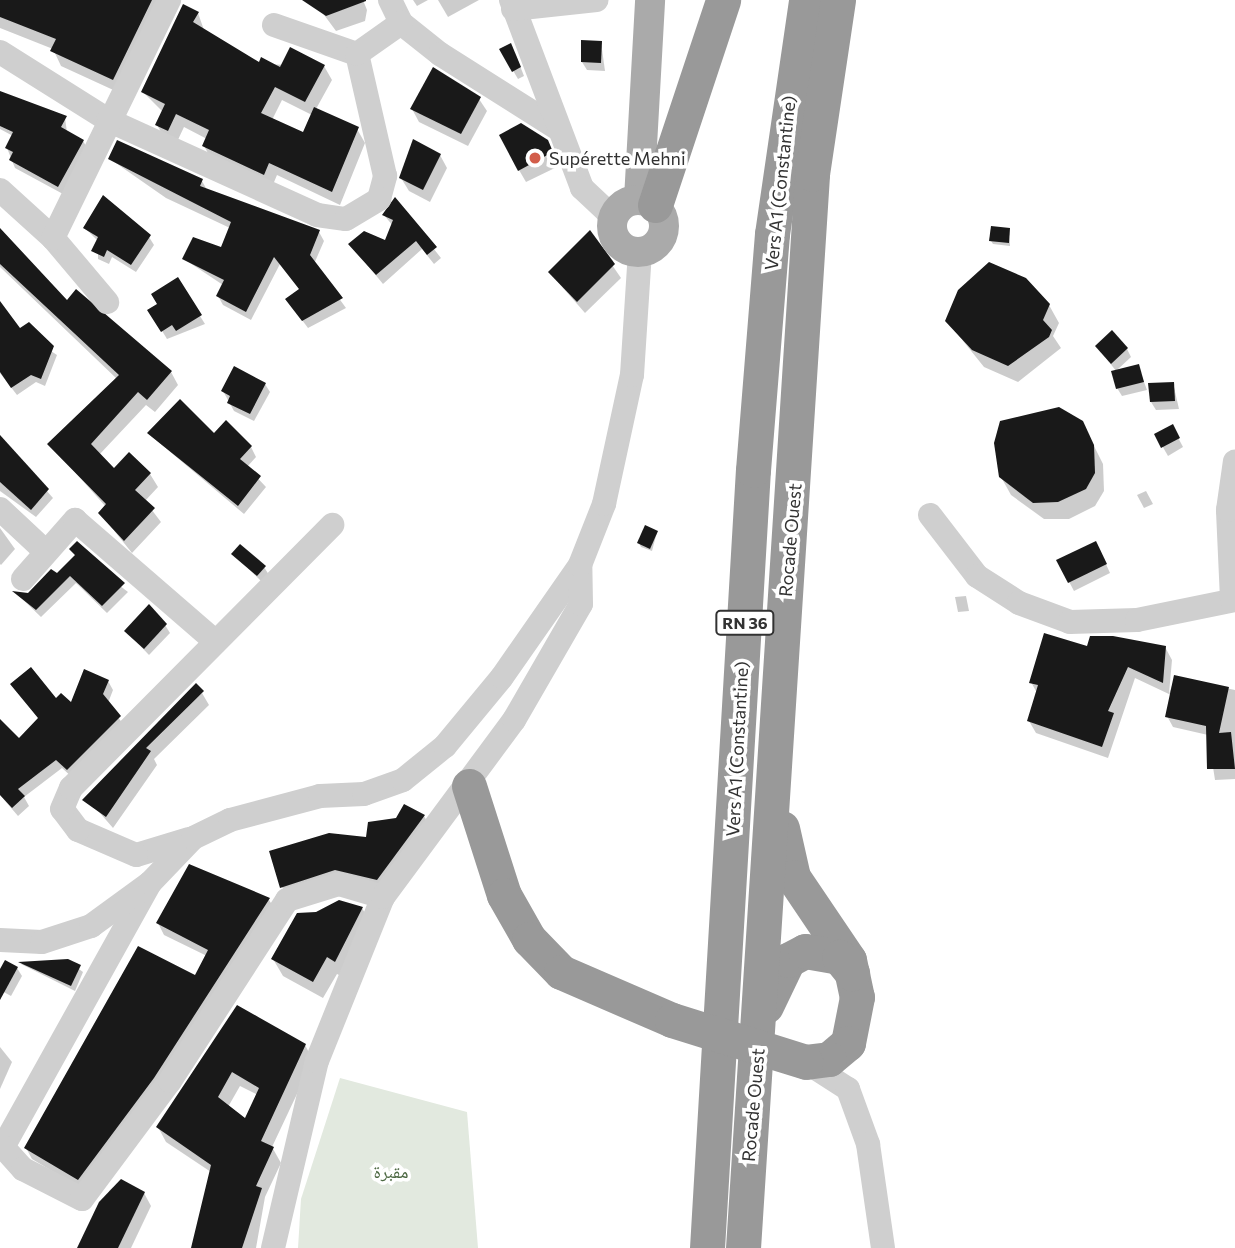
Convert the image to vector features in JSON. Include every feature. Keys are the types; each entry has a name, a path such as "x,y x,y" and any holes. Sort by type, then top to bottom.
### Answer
{"highway":[{"path":"647,202 723,0"},
{"name":"Vers A1 (Constantine)","path":"707,1248 752,482 772,234 806,0"},
{"name":"Rocade Ouest","path":"743,1248 760,1030 812,174 838,0"},
{"path":"468,786 504,895 529,939 561,972 672,1020 806,1062 829,1059 848,1043 857,1013 855,978 793,877 774,778"},
{"path":"760,1030 775,979 805,951 839,957 855,978"}],"main road":[{"path":"647,202 623,204 613,217 617,242 640,252 662,238 664,221 647,202 650,0"}],"street":[{"path":"53,239 108,120 169,0"},
{"path":"390,0 401,23 557,128"},
{"path":"597,0 512,5 557,128 587,197 613,217"},
{"path":"357,54 401,23"},
{"path":"274,25 357,54"},
{"path":"0,51 108,120 317,215 346,219 379,199 385,176 357,54"},
{"path":"0,190 53,239 107,302"},
{"path":"332,525 71,788 62,809 78,830 136,855 193,838 273,805 364,794 403,780 445,746 502,677 580,565 620,440 632,375 640,252"},
{"path":"930,515 977,576 1019,603 1070,622 1137,620 1233,600 1228,510 1235,461"},
{"path":"0,509 46,552"},
{"path":"23,579 75,520 216,642"},
{"path":"273,1248 317,1061 383,897 468,786 581,604 580,565"},
{"path":"0,940 65,937 150,883 193,838"},
{"path":"150,883 3,1147 23,1169 82,1199 170,1081 287,900 339,884 383,897"},
{"path":"848,1043 848,1089 868,1144 883,1248"},
{"path":"806,1062 848,1089"}],"green space":[{"name":"مقبرة","path":"340,1078 467,1112 478,1248 298,1248 301,1199"}],"building":[{"path":"0,0 152,0 113,80 50,51 56,39 0,17"},
{"path":"302,0 366,0 366,1 326,16"},
{"path":"183,4 199,12 193,22 259,62 261,57 280,67 290,47 325,65 305,102 275,87 261,113 303,132 314,107 359,127 332,192 269,163 264,175 202,146 209,130 176,114 168,131 155,125 165,104 141,92"},
{"path":"581,40 602,41 601,63 581,62"},
{"path":"511,43 521,67 512,72 499,49"},
{"path":"433,67 481,97 461,134 410,109"},
{"path":"0,91 67,116 61,127 84,140 58,187 9,160 13,152 5,148 13,132 0,126"},
{"path":"521,123 548,140 553,152 518,171 499,135"},
{"path":"413,139 441,154 423,190 399,178"},
{"path":"117,140 203,179 200,186 320,230 310,255 343,298 302,321 285,299 299,289 274,257 246,312 216,296 224,280 182,259 193,237 221,247 231,222 108,159"},
{"path":"103,195 151,235 131,265 107,250 104,257 91,251 98,237 83,228"},
{"path":"395,197 437,247 427,255 416,241 376,275 348,244 364,231 385,240 393,220 382,215"},
{"path":"991,226 1010,228 1009,243 989,241"},
{"path":"0,228 67,300 76,289 172,371 147,400 138,392 91,444 114,468 129,452 151,473 135,490 155,508 124,541 98,513 106,504 47,444 119,375 0,264"},
{"path":"590,230 615,264 577,302 548,272"},
{"path":"989,262 1026,278 1050,304 1043,320 1052,330 1049,337 1008,366 972,350 945,321 958,290"},
{"path":"178,277 202,315 176,331 172,325 161,332 147,310 157,304 151,294"},
{"path":"0,301 20,328 29,322 54,346 41,379 31,375 11,388 0,372"},
{"path":"1112,330 1128,348 1111,364 1095,346"},
{"path":"1139,364 1144,382 1116,389 1111,371"},
{"path":"234,366 266,383 250,414 227,403 230,396 221,391"},
{"path":"1174,382 1175,401 1150,402 1148,383"},
{"path":"180,399 214,433 226,420 252,446 240,459 261,476 238,506 147,433"},
{"path":"1059,407 1083,421 1094,445 1095,473 1086,489 1058,502 1033,503 999,477 994,443 1000,421"},
{"path":"1173,424 1180,438 1161,448 1154,434"},
{"path":"0,435 49,489 31,510 0,482"},
{"path":"645,525 658,531 650,549 637,543"},
{"path":"77,541 125,583 102,606 70,576 36,610 12,591 28,593 51,569 57,573 75,555 69,549"},
{"path":"1096,541 1107,564 1068,583 1056,560"},
{"path":"240,544 266,566 257,576 231,554"},
{"path":"149,604 167,624 144,649 124,631"},
{"path":"1044,633 1087,646 1090,636 1113,636 1166,646 1163,683 1128,667 1108,711 1114,713 1102,747 1027,721 1038,685 1029,683"},
{"path":"31,667 56,698 61,693 71,702 84,669 109,680 103,694 121,716 67,770 56,760 18,789 25,796 12,808 0,795 0,719 19,738 38,718 10,684"},
{"path":"1174,675 1229,687 1219,733 1231,732 1235,769 1207,769 1206,726 1165,717"},
{"path":"196,683 204,691 146,748 151,751 106,817 82,800"},
{"path":"404,804 425,815 377,880 335,870 280,888 269,851 329,833 366,837 368,822 396,818"},
{"path":"189,864 270,898 154,1078 78,1180 24,1148 138,946 195,975 208,950 156,923"},
{"path":"339,900 363,907 335,962 327,957 313,982 271,959 297,913 316,912"},
{"path":"68,959 81,965 71,986 18,962"},
{"path":"5,960 18,967 0,1000 0,969"},
{"path":"237,1005 306,1044 261,1141 274,1147 256,1186 262,1188 242,1248 191,1248 211,1165 156,1127","holes":["232,1072 259,1088 245,1118 218,1097"]},
{"path":"121,1179 145,1192 118,1248 77,1248 99,1202"}],"place":[{"name":"Supérette Mehni","path":"535,158"}]}
